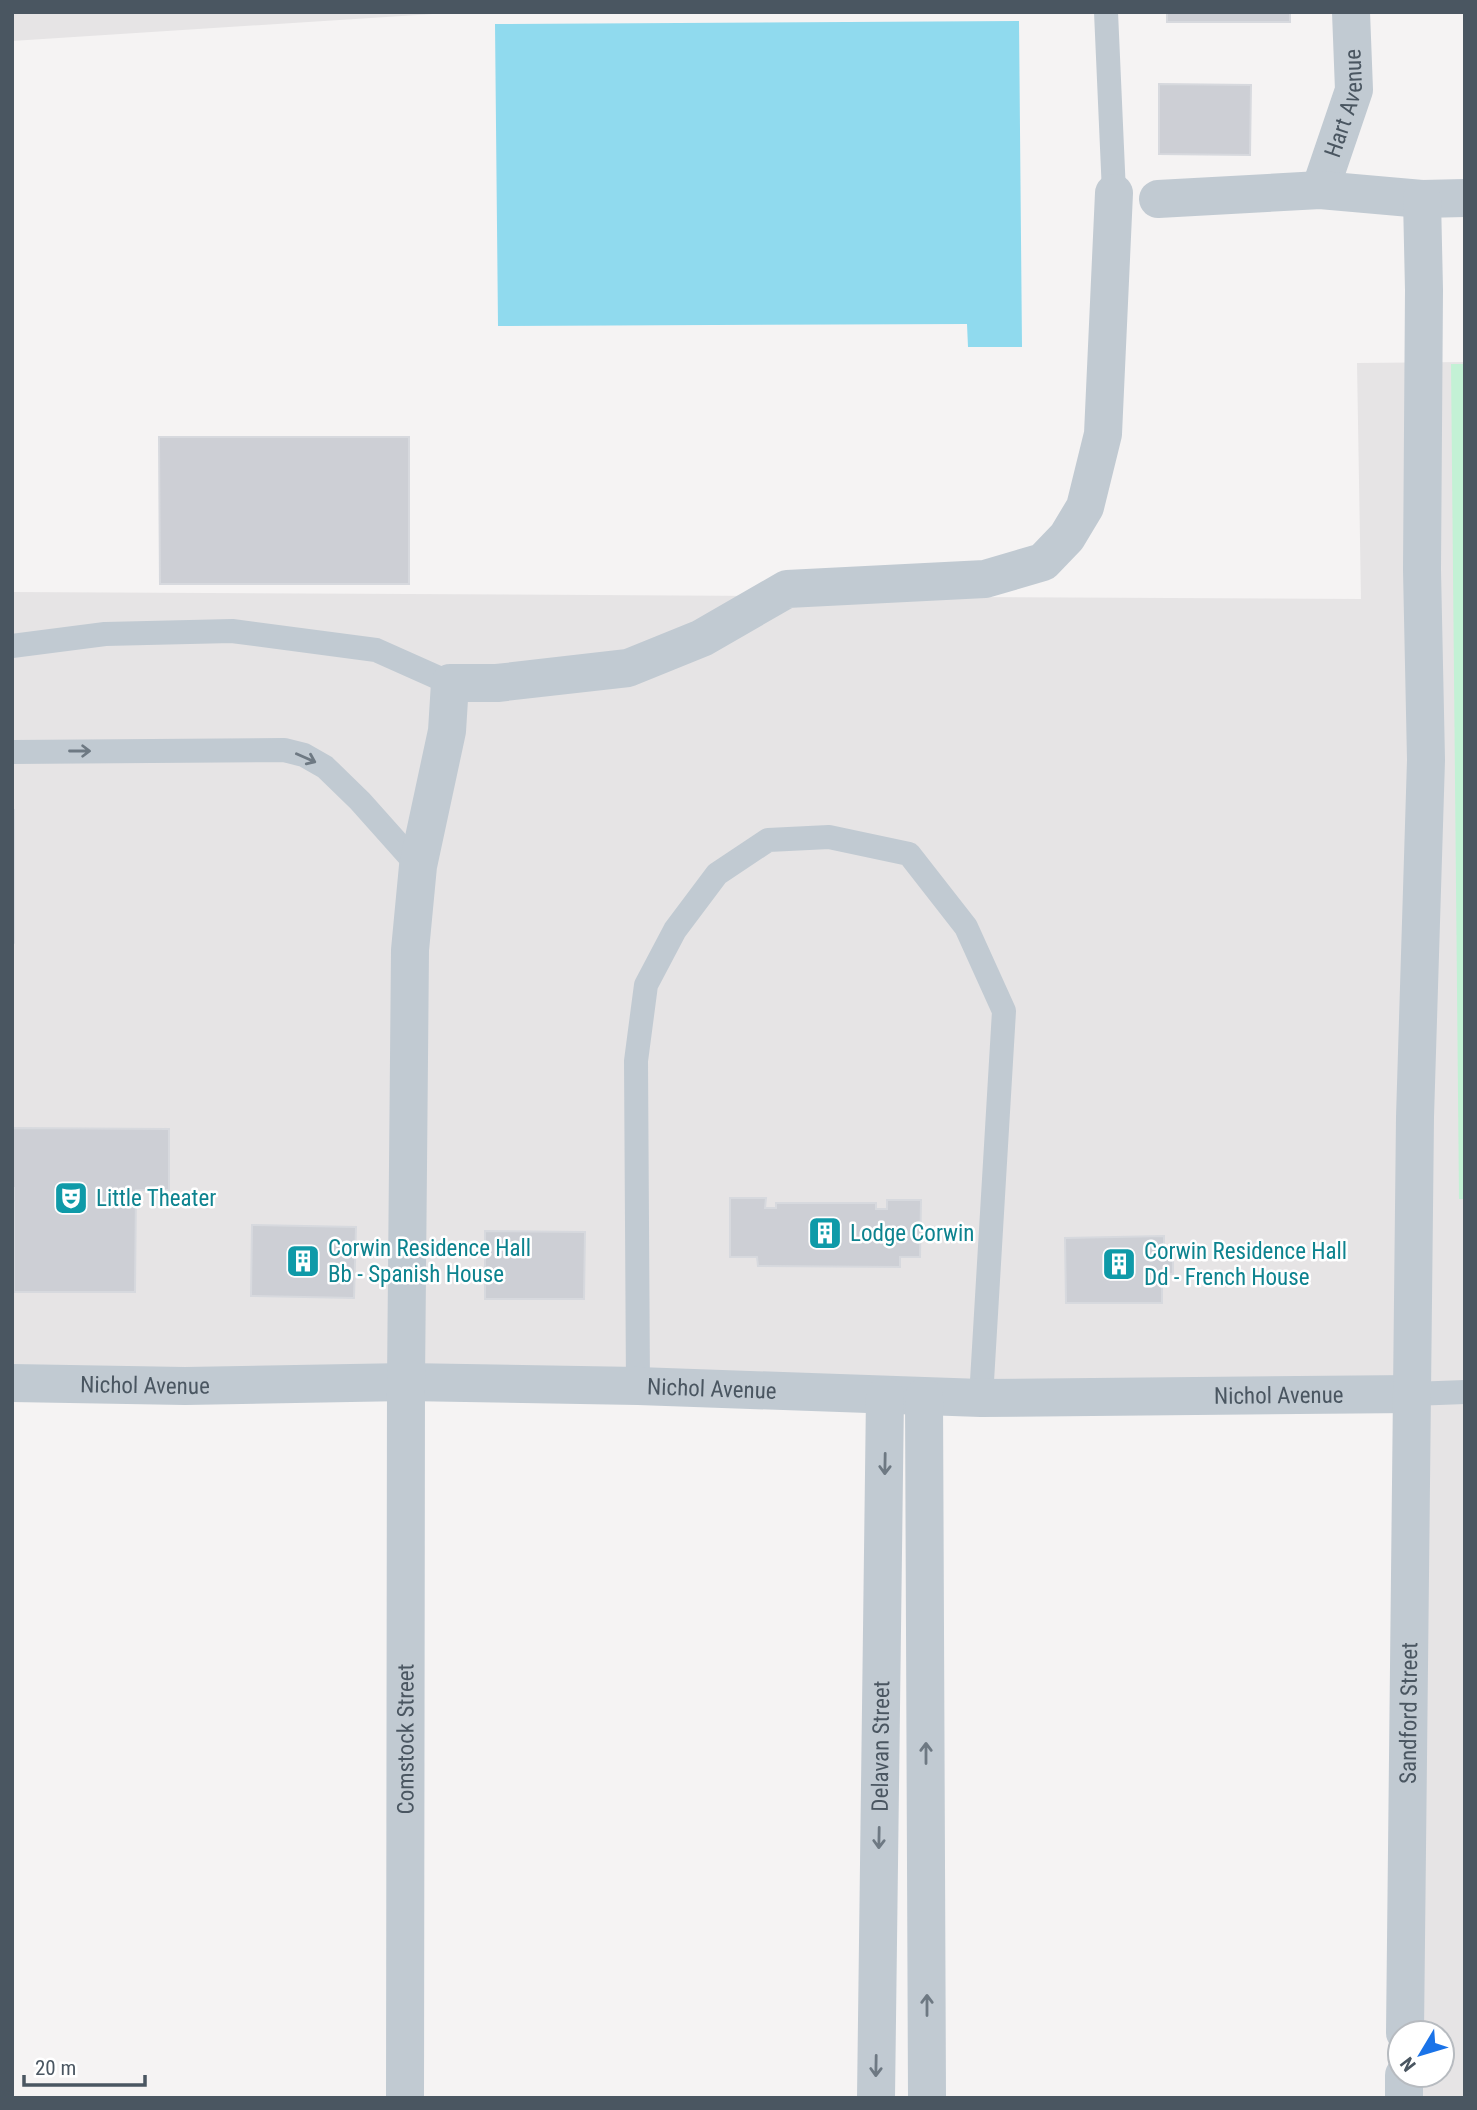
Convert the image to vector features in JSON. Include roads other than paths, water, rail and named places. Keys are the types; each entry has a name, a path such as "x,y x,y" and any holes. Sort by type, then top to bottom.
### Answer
{"street":[{"name":"Hart Avenue","path":"1320,190 1354,90 1351,12"},
{"path":"1158,199 1320,190 1422,199 1465,198"},
{"path":"450,684 497,683 628,668 702,638 787,589 985,579 1043,562 1067,537 1085,507 1103,434 1114,193"},
{"name":"Sandford Street","path":"1405,2019 1415,1104 1426,760 1422,570 1422,199"},
{"name":"Comstock Street","path":"405,2098 410,950 418,866 447,730 450,684"},
{"name":"Nichol Avenue","path":"12,1383 185,1386 407,1382 638,1386 981,1398 1412,1394"},
{"name":"Delavan Street","path":"876,2098 886,1396"},
{"name":"Delavan Street","path":"924,1397 927,2098"}],"lane":[{"path":"1107,12 1114,193"},
{"path":"12,646 106,634 232,631 376,650 450,684"},
{"path":"12,752 284,750 304,755 325,767 360,801 418,866"},
{"path":"638,1386 636,1061 646,985 675,930 717,874 768,840 829,838 909,854 967,927 1004,1011 981,1398"},
{"path":"1412,1394 1465,1392"}],"water":[{"path":"1019,21 1022,347 968,347 967,324 498,326 495,24"}],"place":[{"name":"Little Theater","path":"71,1198"},
{"name":"Lodge Corwin","path":"825,1233"},
{"name":"Corwin Residence Hall Bb - Spanish House","path":"303,1261"},
{"name":"Corwin Residence Hall Dd - French House","path":"1119,1264"}]}
